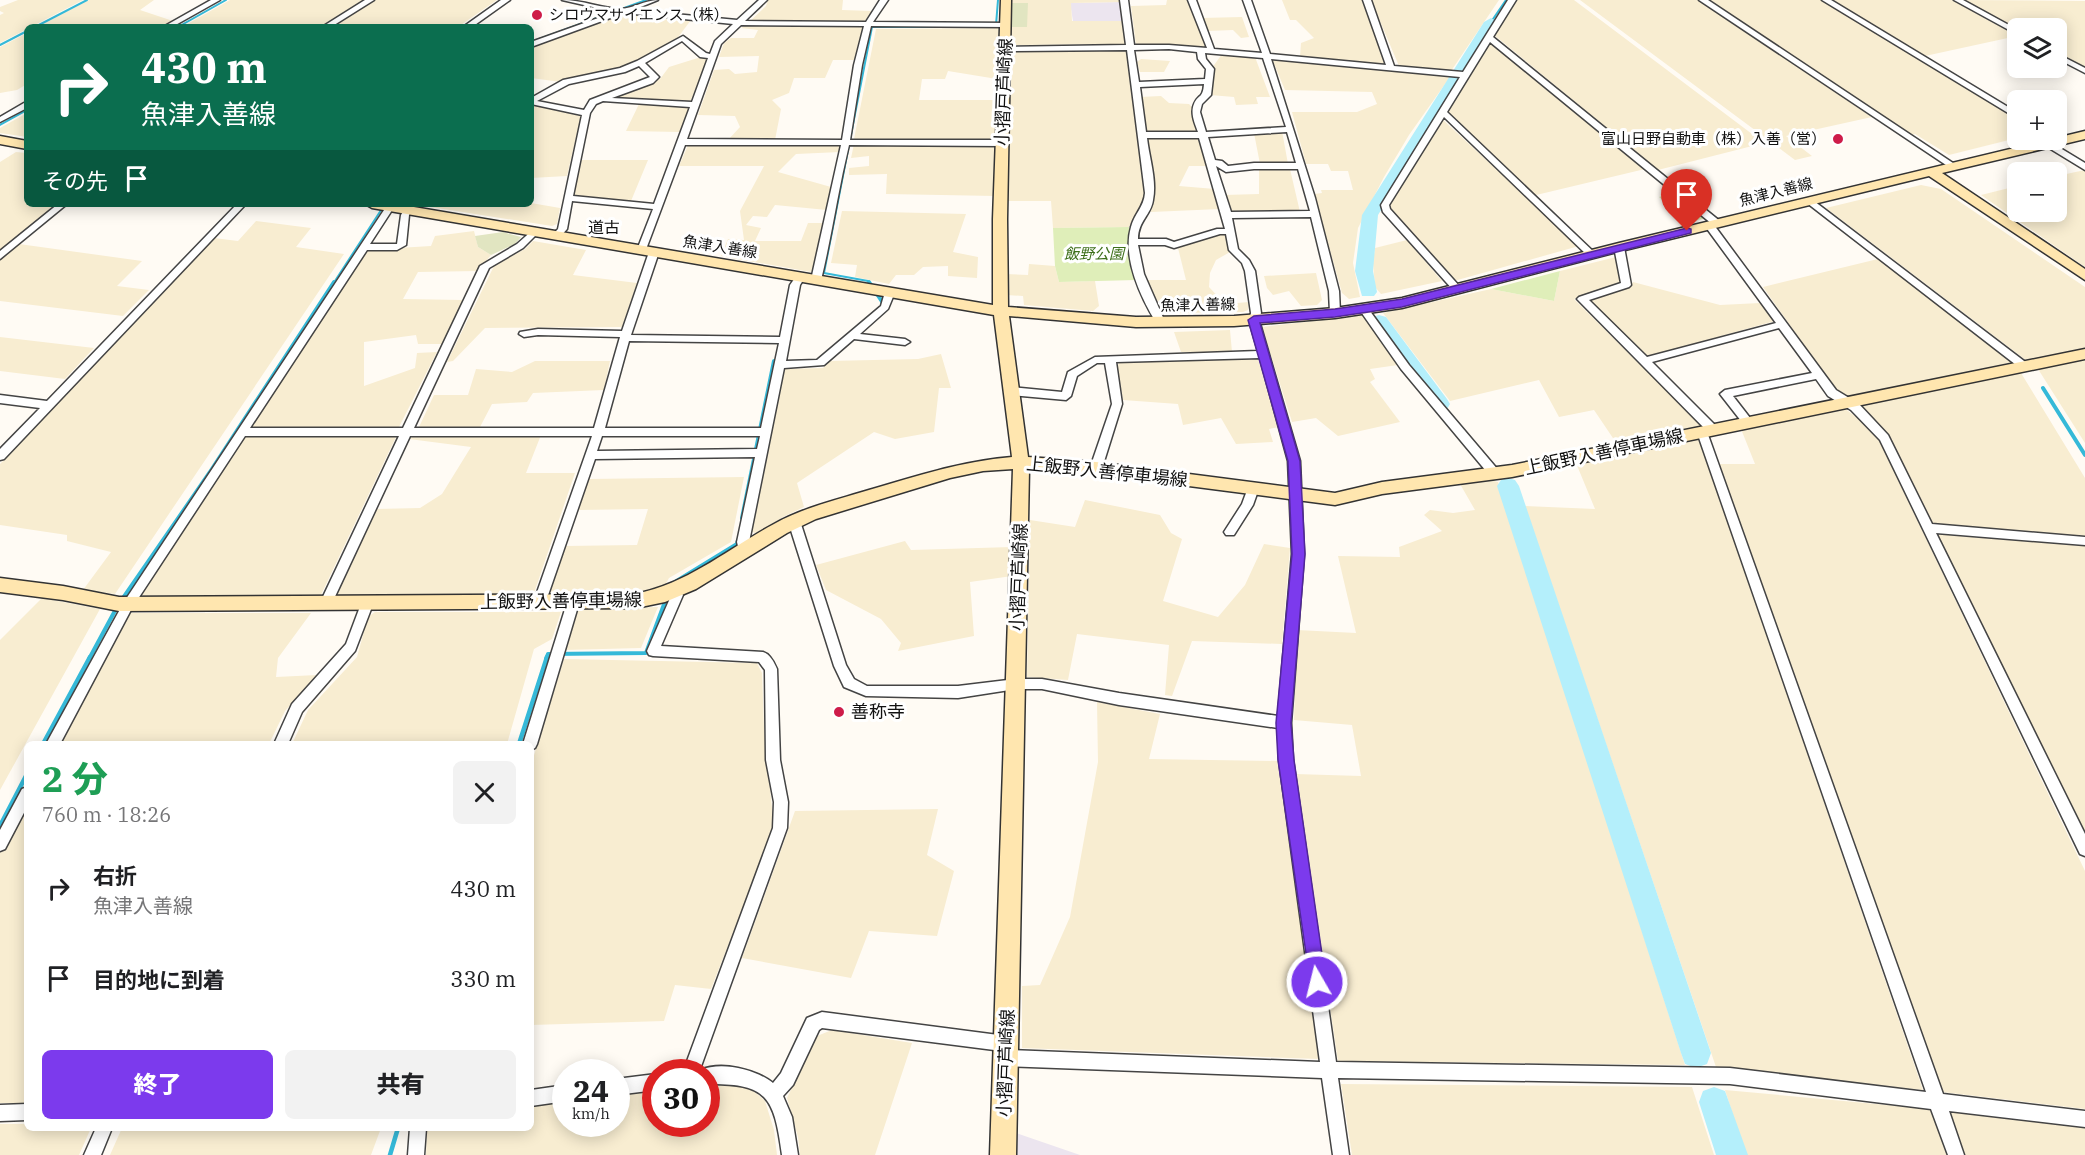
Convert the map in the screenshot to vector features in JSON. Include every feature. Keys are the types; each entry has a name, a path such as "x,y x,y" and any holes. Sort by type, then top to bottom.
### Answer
{"main road":[{"name":"小摺戸芦崎線","path":"1003,1155 1021,537 1021,462 1001,311 999,219 1006,0"},
{"name":"魚津入善線","path":"2067,138 2085,135"},
{"path":"0,141 24,145"},
{"name":"魚津入善線","path":"395,207 1001,311 1160,322 1254,320 1335,313 1402,303 1619,247 2019,150"},
{"path":"1931,172 2085,276"},
{"name":"上飯野入善停車場線","path":"0,585 128,604 636,602 675,591 794,521 828,508 950,472 983,465 1021,462 1096,468 1335,499 1382,488 1495,474 2085,354"}],"street":[{"path":"173,24 216,0"},
{"path":"331,24 370,0"},
{"path":"471,24 506,0"},
{"path":"566,0 621,11 741,23 1006,25"},
{"path":"534,44 654,0"},
{"path":"540,601 599,430 658,207 718,43 763,0"},
{"path":"816,280 846,142 858,65 868,24 884,0"},
{"path":"1124,0 1150,198 1146,211 1136,224 1134,242 1140,280 1160,322"},
{"path":"1192,0 1211,50"},
{"path":"1247,0 1290,129 1315,214 1334,291 1335,313"},
{"path":"1367,0 1391,68"},
{"path":"1457,289 1384,205 1512,0"},
{"path":"1703,0 1955,167"},
{"path":"1826,0 2007,110"},
{"path":"1958,0 2007,27"},
{"path":"534,99 566,82 622,70 640,63 683,38 696,18"},
{"path":"1489,36 1714,225 1832,393 1855,406 1884,438 2085,849"},
{"path":"683,38 703,55 713,57"},
{"path":"1005,49 1131,47 1200,49 1465,75"},
{"path":"1200,49 1202,59 1210,69 1207,95 1198,103 1196,112 1201,135 1227,215 1234,250 1246,262 1250,271 1256,313 1254,320 1294,461 1298,554 1284,723 1287,772 1341,1155"},
{"path":"2067,61 2085,71"},
{"path":"557,235 562,229 586,113 593,102 650,81 655,77 640,63"},
{"path":"1136,85 1209,81"},
{"path":"599,100 695,105"},
{"path":"534,102 586,113"},
{"path":"0,120 24,107"},
{"path":"1443,112 1591,254"},
{"path":"1142,135 1201,135 1290,129"},
{"path":"682,142 1002,143"},
{"path":"2064,150 2085,167"},
{"path":"1210,163 1220,163 1226,169 1254,166 1301,166"},
{"path":"568,198 658,207"},
{"path":"1810,201 2024,366"},
{"path":"0,255 59,207"},
{"path":"0,456 239,207"},
{"path":"55,741 128,604 390,207"},
{"path":"362,247 397,247 401,244 405,214 408,210"},
{"path":"1227,215 1315,214"},
{"path":"326,603 485,266 520,246 535,231"},
{"path":"1134,242 1166,242 1174,245 1220,231 1231,232"},
{"path":"1619,247 1626,285 1582,299 1645,361 1707,431 1956,1155"},
{"path":"744,552 743,542 760,453 781,365 795,285 800,277"},
{"path":"781,365 820,363 885,307 890,292"},
{"path":"1364,309 1405,367 1495,474"},
{"path":"1645,361 1783,324"},
{"path":"524,334 538,332 786,340"},
{"path":"852,336 905,342"},
{"path":"1011,391 1066,396 1072,374 1095,360 1264,354"},
{"path":"1096,468 1117,404 1110,359"},
{"path":"1749,423 1725,394 1819,375"},
{"path":"0,399 49,405"},
{"path":"241,432 405,433 599,430 765,432"},
{"path":"590,455 760,453"},
{"path":"1230,532 1247,505 1253,488"},
{"path":"794,521 840,666 849,683 866,691 958,692 1016,684 1042,684 1119,699 1284,723"},
{"path":"1929,528 2085,541"},
{"path":"675,591 676,596 653,651 764,657 771,669 773,760 781,802 780,828 696,1059"},
{"path":"531,741 573,603"},
{"path":"282,741 297,708 351,647 367,604"},
{"path":"0,844 24,799"},
{"path":"775,1093 788,1079 813,1024 822,1020 1006,1051 1330,1070 1730,1076 2085,1119"},
{"path":"720,1075 758,1080 775,1093 787,1132 790,1155"},
{"path":"534,1098 552,1095"},
{"path":"0,1113 24,1113"},
{"path":"92,1155 103,1131"},
{"path":"416,1155 418,1131"}],"shaded area":[{"path":"18,0 83,0 37,24 24,24 24,31 0,43 0,15 4,13 0,11 0,7"},
{"path":"89,0 154,0 140,10 173,21 168,24 43,24"},
{"path":"230,0 364,0 325,24 187,24"},
{"path":"375,0 497,0 462,24 338,24"},
{"path":"768,0 843,0 842,10 872,11 865,21 749,22 766,6"},
{"path":"1010,0 1121,0 1122,2 1071,3 1072,21 1124,21 1127,44 1010,45 1010,27 1028,4 1010,3"},
{"path":"1167,0 1189,0 1206,48 1136,45 1131,6 1166,5"},
{"path":"1282,0 1364,0 1387,66 1300,57 1301,43 1314,38 1296,20 1290,20"},
{"path":"1371,0 1499,0 1451,71 1399,66"},
{"path":"1516,0 1574,0 1764,143 1658,170 1494,35"},
{"path":"1580,0 1698,0 1872,117 1786,136 1812,156 1795,160"},
{"path":"1707,0 1825,0 2007,111 2007,140 1949,155 1915,134 1908,136"},
{"path":"1832,0 1952,0 2007,30 2007,38 1925,56"},
{"path":"1962,0 2085,1 2085,68 2067,58 2067,18 2007,18 2007,25"},
{"path":"1122,2 1124,21 1073,21 1070,3"},
{"path":"623,13 691,20 676,40 622,68 561,82 534,78 534,46"},
{"path":"1242,17 1249,37 1241,38 1233,30 1208,31 1201,18"},
{"path":"745,26 860,26 863,28 856,60 833,60 825,78 794,78 789,93 772,100 781,109 775,140 728,140 740,127 735,116 698,115 714,70 729,69 735,74 757,72 759,56 719,57 724,43 731,38 754,38 758,30 741,28"},
{"path":"999,28 997,79 948,71 945,79 922,79 919,100 996,100 996,140 854,139 876,29"},
{"path":"24,35 24,86 17,90 0,93 0,47"},
{"path":"1491,41 1645,169 1532,196 1445,112"},
{"path":"1014,50 1128,50 1145,200 1129,227 1053,228 1051,201 1006,201 1009,53"},
{"path":"1222,54 1255,57 1270,97 1256,97 1258,104 1236,105 1234,97 1210,95 1212,68"},
{"path":"701,57 708,59 690,102 610,98 660,79 669,67"},
{"path":"1141,59 1170,61 1164,72 1140,72 1137,62"},
{"path":"1272,59 1450,77 1409,135 1358,228 1353,263 1360,297 1349,299 1342,293 1314,194 1322,193 1321,190 1353,190 1348,171 1331,171 1328,164 1306,164 1292,112 1357,112 1377,104 1372,92 1285,90"},
{"path":"1161,96 1169,103 1189,104 1192,107 1191,114 1197,132 1145,131 1140,97"},
{"path":"639,104 689,107 680,132 626,131"},
{"path":"534,106 581,116 567,176 534,178"},
{"path":"24,115 24,137 0,133 0,128"},
{"path":"1441,118 1579,246 1454,281 1387,208"},
{"path":"1282,131 1288,164 1260,164 1254,133"},
{"path":"1147,137 1198,137 1208,166 1189,166 1179,186 1215,189 1220,209 1151,212 1152,183"},
{"path":"689,143 841,144 840,152 796,154 778,172 831,187 827,210 775,205 767,217 753,216 746,225 761,228 755,241 801,241 808,223 824,223 815,268 811,272 721,256 728,239 744,240 740,211 764,166 679,166"},
{"path":"854,144 995,145 996,196 886,194 887,174 849,175 849,168 869,166 869,156 851,158"},
{"path":"16,152 24,153 24,207 52,207 0,250 0,162"},
{"path":"581,160 648,160 631,201 573,196"},
{"path":"1259,169 1290,169 1300,212 1229,214 1224,195 1259,194"},
{"path":"2085,170 2085,267 2020,222 2067,222 2067,174"},
{"path":"1921,185 1941,189 2085,287 2085,348 2027,361 1826,208"},
{"path":"2007,188 2007,213 1981,195"},
{"path":"534,204 560,208 557,224 552,226 431,207 534,207"},
{"path":"842,211 966,214 953,252 978,257 977,278 948,276 948,266 923,267 914,275 896,275 889,284 855,277 857,265 831,263"},
{"path":"256,221 311,228 296,247 344,254 115,594 83,590 111,552 67,541 67,535 0,525 0,464 214,238 238,241"},
{"path":"474,231 478,247 491,255 478,271 418,272 403,299 463,300 442,344 418,344 416,335 364,342 364,386 415,368 417,353 437,352 399,427 250,428 365,250 431,246 435,236"},
{"path":"1221,234 1228,236 1230,252 1216,260 1210,273 1209,287 1225,304 1249,302 1248,310 1243,312 1166,313 1145,283 1148,280 1186,280 1178,248"},
{"path":"1407,240 1442,281 1381,294 1375,287 1373,263 1375,248"},
{"path":"533,241 586,250 573,275 637,283 622,327 485,328 453,361 447,362 494,266 525,249"},
{"path":"19,244 142,261 117,286 149,290 123,316 0,301 0,260"},
{"path":"1616,257 1623,283 1574,299 1703,427 1617,444 1594,410 1559,417 1539,380 1450,401 1383,313 1491,289 1554,301 1560,271"},
{"path":"1878,259 2013,362 1846,398 1834,388 1763,287"},
{"path":"1029,264 1055,266 1059,282 1095,281 1099,306 1093,311 1024,305 1023,296 1006,295 1005,274 1028,275"},
{"path":"1316,273 1322,300 1317,305 1301,306 1289,291 1273,295 1267,288 1264,276"},
{"path":"1633,282 1720,305 1760,303 1775,321 1646,357 1587,300 1630,287"},
{"path":"1364,315 1398,365 1370,369 1375,379 1370,382 1400,422 1338,436 1316,418 1292,422 1262,327"},
{"path":"1230,330 1232,352 1181,352 1174,332"},
{"path":"0,337 94,348 65,379 0,371"},
{"path":"941,354 951,388 939,388 934,432 895,439 874,432 797,483 804,507 757,534 751,531 784,369 823,368 829,361 918,359"},
{"path":"1258,359 1279,427 1269,429 1273,442 1236,444 1221,418 1183,425 1178,404 1123,400 1117,366 1121,361"},
{"path":"2085,360 2085,443 2038,369"},
{"path":"535,361 610,361 604,390 533,393 527,402 492,404 480,427 419,427 434,395 468,395 476,369 512,372"},
{"path":"2021,373 2085,478 2085,536 1933,524 1888,436 1860,405"},
{"path":"1844,408 1863,422 1878,438 2085,871 2085,1109 1942,1092 1719,464 1755,464 1741,429"},
{"path":"541,435 526,473 575,473 533,596 333,599 376,509 420,508 442,494 471,447 409,439 414,436"},
{"path":"240,437 396,437 320,597 147,599 139,592"},
{"path":"1699,439 1923,1090 1716,1067 1525,506 1595,509 1576,463"},
{"path":"744,477 731,542 669,578 663,589 640,595 549,595 565,546 637,545 648,509 578,510 588,479"},
{"path":"1486,479 1498,482 1685,1065 1338,1061 1295,774 1361,776 1352,725 1294,720 1297,630 1356,633 1338,556 1400,557 1399,547 1442,531 1424,515 1430,510 1453,513 1475,510 1460,484"},
{"path":"1085,500 1160,515 1171,533 1182,539 1163,601 1218,617 1245,585 1264,544 1290,548 1282,644 1192,641 1172,696 1165,695 1169,645 1077,634 1068,680 1027,677 1030,520 1075,527"},
{"path":"1936,534 2085,546 2085,836"},
{"path":"905,541 911,550 1012,547 1012,576 970,582 974,636 898,651 901,643 881,619 826,590 816,565"},
{"path":"42,598 100,609 27,741 24,741 24,747 0,790 0,640"},
{"path":"658,607 641,648 564,650 577,608"},
{"path":"375,612 561,612 552,639 534,649 508,741 293,741 308,710 357,657 368,617"},
{"path":"125,613 311,613 278,658 276,677 317,675 285,711 270,741 59,741"},
{"path":"564,659 757,663 762,673 764,728 774,828 711,989 675,985 664,1021 534,1025 534,755"},
{"path":"1097,702 1160,714 1149,759 1279,761 1319,1059 1022,1048 1022,986 1040,985 1070,917 1098,762"},
{"path":"24,807 24,1103 0,1103 0,853"},
{"path":"938,809 927,855 954,871 937,936 869,931 851,978 742,958 795,811"},
{"path":"832,1030 912,1043 875,1155 800,1155 798,1137 787,1098 817,1036"},
{"path":"720,1082 748,1086 765,1101 774,1130 777,1155 426,1155 427,1131 534,1131 534,1104 552,1102 552,1137 630,1137 630,1093 642,1091 642,1137 720,1137"},
{"path":"1341,1084 1692,1087 1714,1155 1352,1155"},
{"path":"1725,1090 1931,1109 1947,1155 1746,1155"},
{"path":"1949,1112 2085,1128 2085,1155 1965,1155"},
{"path":"0,1124 24,1124 24,1131 90,1131 79,1155 0,1155"},
{"path":"121,1131 380,1131 371,1155 110,1155"},
{"path":"1010,1131 1080,1155 1010,1155"}],"green space":[{"path":"1010,3 1028,3 1027,27 1010,27"},
{"path":"1675,192 1707,218 1689,222 1659,197"},
{"name":"飯野公園","path":"1129,227 1136,280 1059,282 1055,266 1053,228"},
{"path":"503,232 521,237 515,244 491,255 478,247 475,236"},
{"path":"1560,271 1554,301 1491,289"}],"waterway":[{"path":"41,24 87,0"},
{"path":"183,24 226,0"},
{"path":"534,41 646,0"},
{"path":"996,25 998,0"},
{"path":"1491,22 1506,0"},
{"path":"1368,292 1364,271 1370,215 1491,22"},
{"path":"870,284 868,281 824,273 872,27 953,27"},
{"path":"0,45 24,33"},
{"path":"0,125 24,112"},
{"path":"333,284 383,207"},
{"path":"121,601 210,472 334,282"},
{"path":"869,282 883,303 882,306"},
{"path":"1379,321 1440,404"},
{"path":"742,518 774,361 778,361"},
{"path":"2043,388 2085,455"},
{"path":"1508,486 1696,1053"},
{"path":"675,582 737,544 738,540"},
{"path":"546,659 548,654 646,653 666,599"},
{"path":"89,659 117,607"},
{"path":"45,741 90,657"},
{"path":"520,741 547,657"},
{"path":"0,826 24,780"},
{"path":"1714,1102 1732,1155"},
{"path":"390,1155 397,1131"}],"place":[{"name":"シロウマサイエンス（株）","path":"537,15"},
{"name":"富山日野自動車（株）入善（営）","path":"1838,139"},
{"name":"善称寺","path":"839,712"}],"district":[{"name":"道古","path":"604,227"}],"route":[{"path":"1317,982 1286,760 1284,723 1298,554 1294,461 1254,320 1335,313 1402,303 1687,231"}]}
